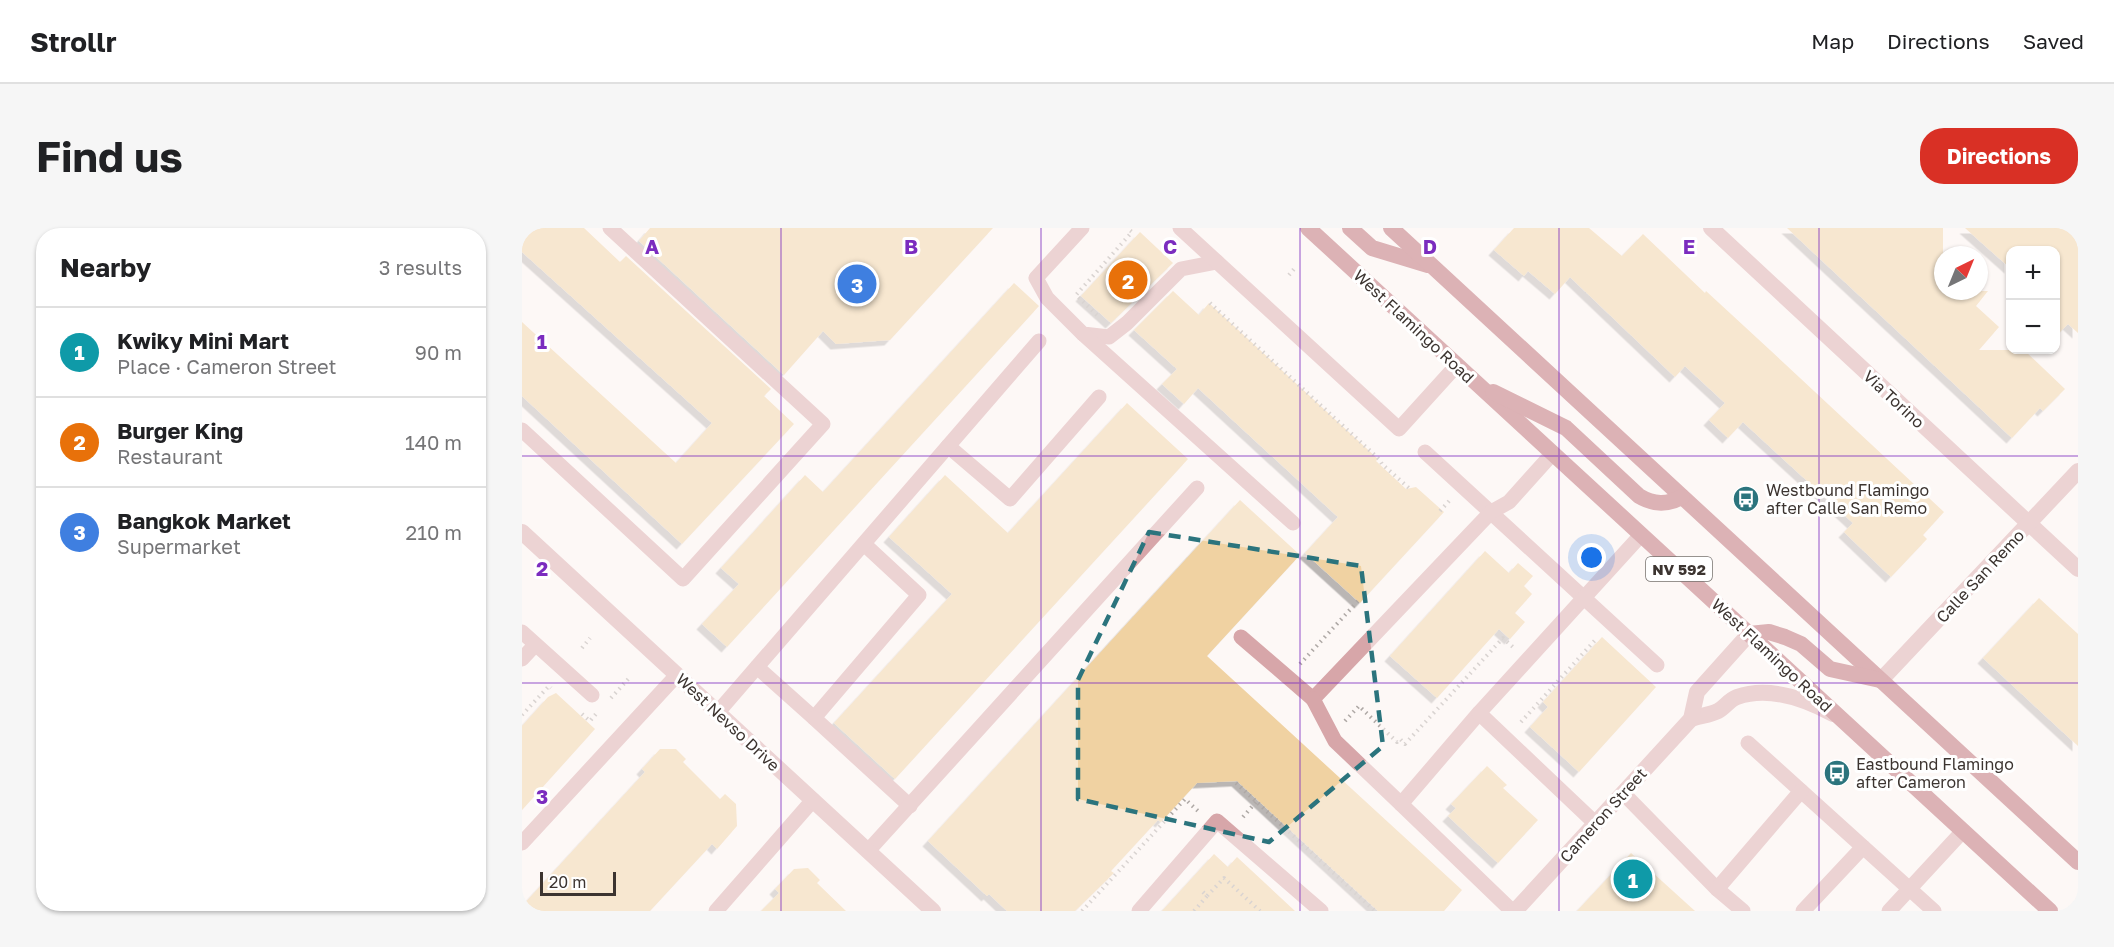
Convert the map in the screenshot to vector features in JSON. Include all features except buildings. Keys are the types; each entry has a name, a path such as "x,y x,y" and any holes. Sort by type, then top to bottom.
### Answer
{"main road":[{"name":"West Flamingo Road","path":"1308,228 2050,911"},
{"path":"1350,228 1372,248 1432,266"},
{"name":"NV 592","path":"1401,231 1432,266 2078,862"},
{"path":"1476,383 1566,428 1639,496 1650,502 1673,502 1682,497"},
{"path":"1749,634 1769,632 1785,637 1801,644 1830,669 1881,680"}],"street":[{"name":"Via Torino","path":"1711,228 2078,569"},
{"name":"Calle San Remo","path":"1881,680 2078,471"},
{"name":"West Nevso Drive","path":"522,532 933,911"},
{"name":"Cameron Street","path":"1691,719 1697,692 1749,634"},
{"name":"Cameron Street","path":"1513,911 1691,719 1719,710 1735,697 1755,693 1799,699 1820,707 1841,719"}],"lane":[{"path":"522,430 683,579 823,424 610,228"},
{"path":"1082,228 1036,278 1047,298 1083,334 1293,523"},
{"path":"1180,228 1399,429 1457,365"},
{"path":"1083,334 1109,337 1181,269 1217,262"},
{"path":"718,712 1039,341"},
{"path":"948,446 1010,500 1099,397"},
{"path":"1425,452 1657,665"},
{"path":"1313,699 1491,512 1509,502 1552,453"},
{"path":"868,851 1197,488"},
{"path":"1401,804 1479,713 1641,535"},
{"path":"814,718 919,595 864,544"},
{"path":"522,632 592,695"},
{"path":"1241,637 1313,699 1335,741 1513,911"},
{"path":"522,659 535,645"},
{"path":"757,667 910,806"},
{"path":"522,843 677,675"},
{"path":"1479,713 1595,823"},
{"path":"1748,743 1934,911"},
{"path":"1717,889 1801,791"},
{"path":"1623,793 1717,889 1743,911"},
{"path":"716,911 813,800"},
{"path":"1139,911 1217,821 1321,911"},
{"path":"1889,911 1964,831"},
{"path":"1803,911 1863,847"}],"path":[{"path":"1103,336 1098,315 1076,295 1132,232 1127,228"},
{"path":"1289,275 1294,269"},
{"path":"1210,303 1410,489"},
{"path":"1288,678 1358,601"},
{"path":"1521,722 1602,633"},
{"path":"582,648 590,638"},
{"path":"1332,735 1359,706 1397,742 1400,739 1405,744 1503,638 1513,646 1519,639"},
{"path":"1236,783 1375,911"},
{"path":"1082,911 1185,799 1214,825"},
{"path":"1240,820 1256,802"},
{"path":"1194,911 1224,878 1260,911"},
{"path":"1203,892 1207,896"}],"highlighted area":[{"path":"1149,532 1361,566 1383,746 1269,842 1078,799 1078,680"}],"place":[{"name":"Burger King","path":"1128,280"},
{"name":"Bangkok Market","path":"857,284"},
{"name":"Westbound Flamingo after Calle San Remo","path":"1746,499"},
{"name":"Eastbound Flamingo after Cameron","path":"1837,773"},
{"name":"Kwiky Mini Mart","path":"1633,879"}]}
